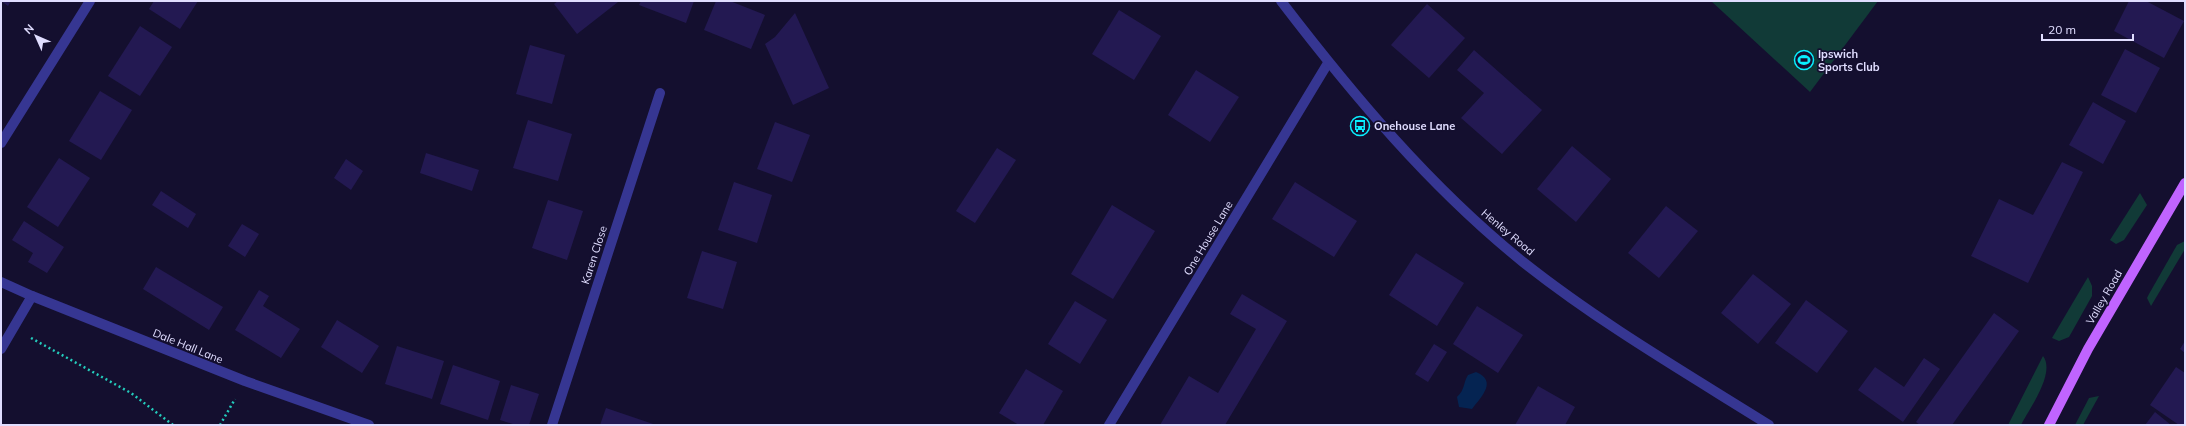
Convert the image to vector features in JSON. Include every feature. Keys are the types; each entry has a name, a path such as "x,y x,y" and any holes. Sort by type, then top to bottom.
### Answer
{"main road":[{"name":"Valley Road","path":"2049,425 2092,342 2185,183"}],"street":[{"path":"1,143 90,1"},
{"name":"Henley Road","path":"1280,1 1328,63 1409,156 1470,216 1524,262 1614,328 1769,425"},
{"name":"One House Lane","path":"1109,425 1328,63"},
{"name":"Karen Close","path":"552,425 660,93"},
{"name":"Dale Hall Lane","path":"1,282 32,296 244,381 369,425"},
{"path":"1,349 32,296"}],"path":[{"path":"11,331 38,341 131,393 173,425"},
{"path":"220,425 244,381"}],"green space":[{"name":"Ipswich Sports Club","path":"1711,1 1878,1 1810,92"},
{"path":"2140,193 2147,205 2124,240 2116,244 2110,240"},
{"path":"2185,241 2185,249 2151,306 2147,298 2149,294 2177,245"},
{"path":"2088,277 2092,286 2092,296 2069,337 2059,341 2052,338"},
{"path":"2043,356 2046,363 2046,372 2044,381 2035,401 2021,425 2008,425"},
{"path":"2099,396 2083,425 2075,425 2089,398"}],"water":[{"path":"1476,372 1483,376 1486,380 1486,389 1472,409 1459,407 1457,397 1461,392 1466,378 1468,375"}],"building":[{"path":"1,1 11,1 8,6"},
{"path":"154,1 198,1 180,29 149,9"},
{"path":"558,1 618,2 577,34 554,4"},
{"path":"641,1 694,1 686,23 639,5"},
{"path":"716,1 730,1 765,15 751,49 704,30"},
{"path":"2129,1 2146,1 2184,21 2164,58 2114,31"},
{"path":"1427,4 1465,38 1429,78 1391,45"},
{"path":"1119,10 1161,36 1134,80 1092,54"},
{"path":"795,13 829,88 793,105 765,44 775,37"},
{"path":"140,26 172,47 140,96 108,76"},
{"path":"530,45 565,55 552,104 516,94"},
{"path":"2125,49 2160,68 2136,113 2101,95"},
{"path":"1474,50 1542,110 1502,154 1461,118 1484,93 1457,70"},
{"path":"1196,70 1239,97 1210,142 1168,115"},
{"path":"100,91 132,110 101,160 69,141"},
{"path":"2093,102 2126,121 2103,164 2069,145"},
{"path":"528,120 572,134 558,181 513,168"},
{"path":"775,122 810,135 792,182 757,169"},
{"path":"1572,146 1611,179 1576,222 1537,189"},
{"path":"997,148 1016,160 975,223 956,211"},
{"path":"426,153 479,170 472,191 420,173"},
{"path":"59,158 90,178 58,227 27,207"},
{"path":"346,159 363,171 351,190 334,178"},
{"path":"2062,162 2083,172 2028,283 1971,256 1999,199 2033,215"},
{"path":"734,182 772,195 757,243 718,230"},
{"path":"1295,182 1357,221 1334,257 1272,219"},
{"path":"161,191 196,214 188,228 152,205"},
{"path":"548,200 583,211 567,260 532,248"},
{"path":"1112,205 1155,231 1113,299 1071,274"},
{"path":"1666,206 1698,231 1659,278 1628,253"},
{"path":"24,221 64,247 47,273 28,262 33,253 12,240"},
{"path":"242,224 259,234 245,257 228,246"},
{"path":"702,251 737,262 723,309 687,298"},
{"path":"1416,253 1464,283 1437,326 1389,295"},
{"path":"156,267 223,307 209,330 143,289"},
{"path":"1753,274 1791,304 1758,344 1721,313"},
{"path":"259,290 269,296 263,306 300,329 281,358 235,330"},
{"path":"1242,294 1287,321 1225,425 1160,425 1189,376 1218,393 1256,329 1230,314"},
{"path":"1806,300 1848,331 1817,373 1775,343"},
{"path":"1075,301 1107,320 1080,364 1048,344"},
{"path":"1477,306 1523,335 1498,373 1453,344"},
{"path":"1994,313 2019,331 1952,425 1920,425 1916,422"},
{"path":"337,320 379,346 362,373 321,347"},
{"path":"2185,341 2185,353 2180,349"},
{"path":"1434,344 1447,352 1428,382 1415,374"},
{"path":"397,346 444,361 432,399 385,384"},
{"path":"1924,358 1940,369 1903,422 1858,390 1875,367 1904,387"},
{"path":"453,365 500,381 488,420 440,404"},
{"path":"2176,367 2185,373 2185,425 2179,425 2150,405"},
{"path":"1026,369 1063,391 1043,425 1019,425 999,413"},
{"path":"511,385 539,394 529,425 516,425 500,420"},
{"path":"1538,386 1575,407 1565,425 1515,425"},
{"path":"606,408 656,425 600,425"},
{"path":"2155,412 2171,425 2145,425"}],"place":[{"name":"Ipswich Sports Club","path":"1804,60"},
{"name":"Onehouse Lane","path":"1360,126"}]}
